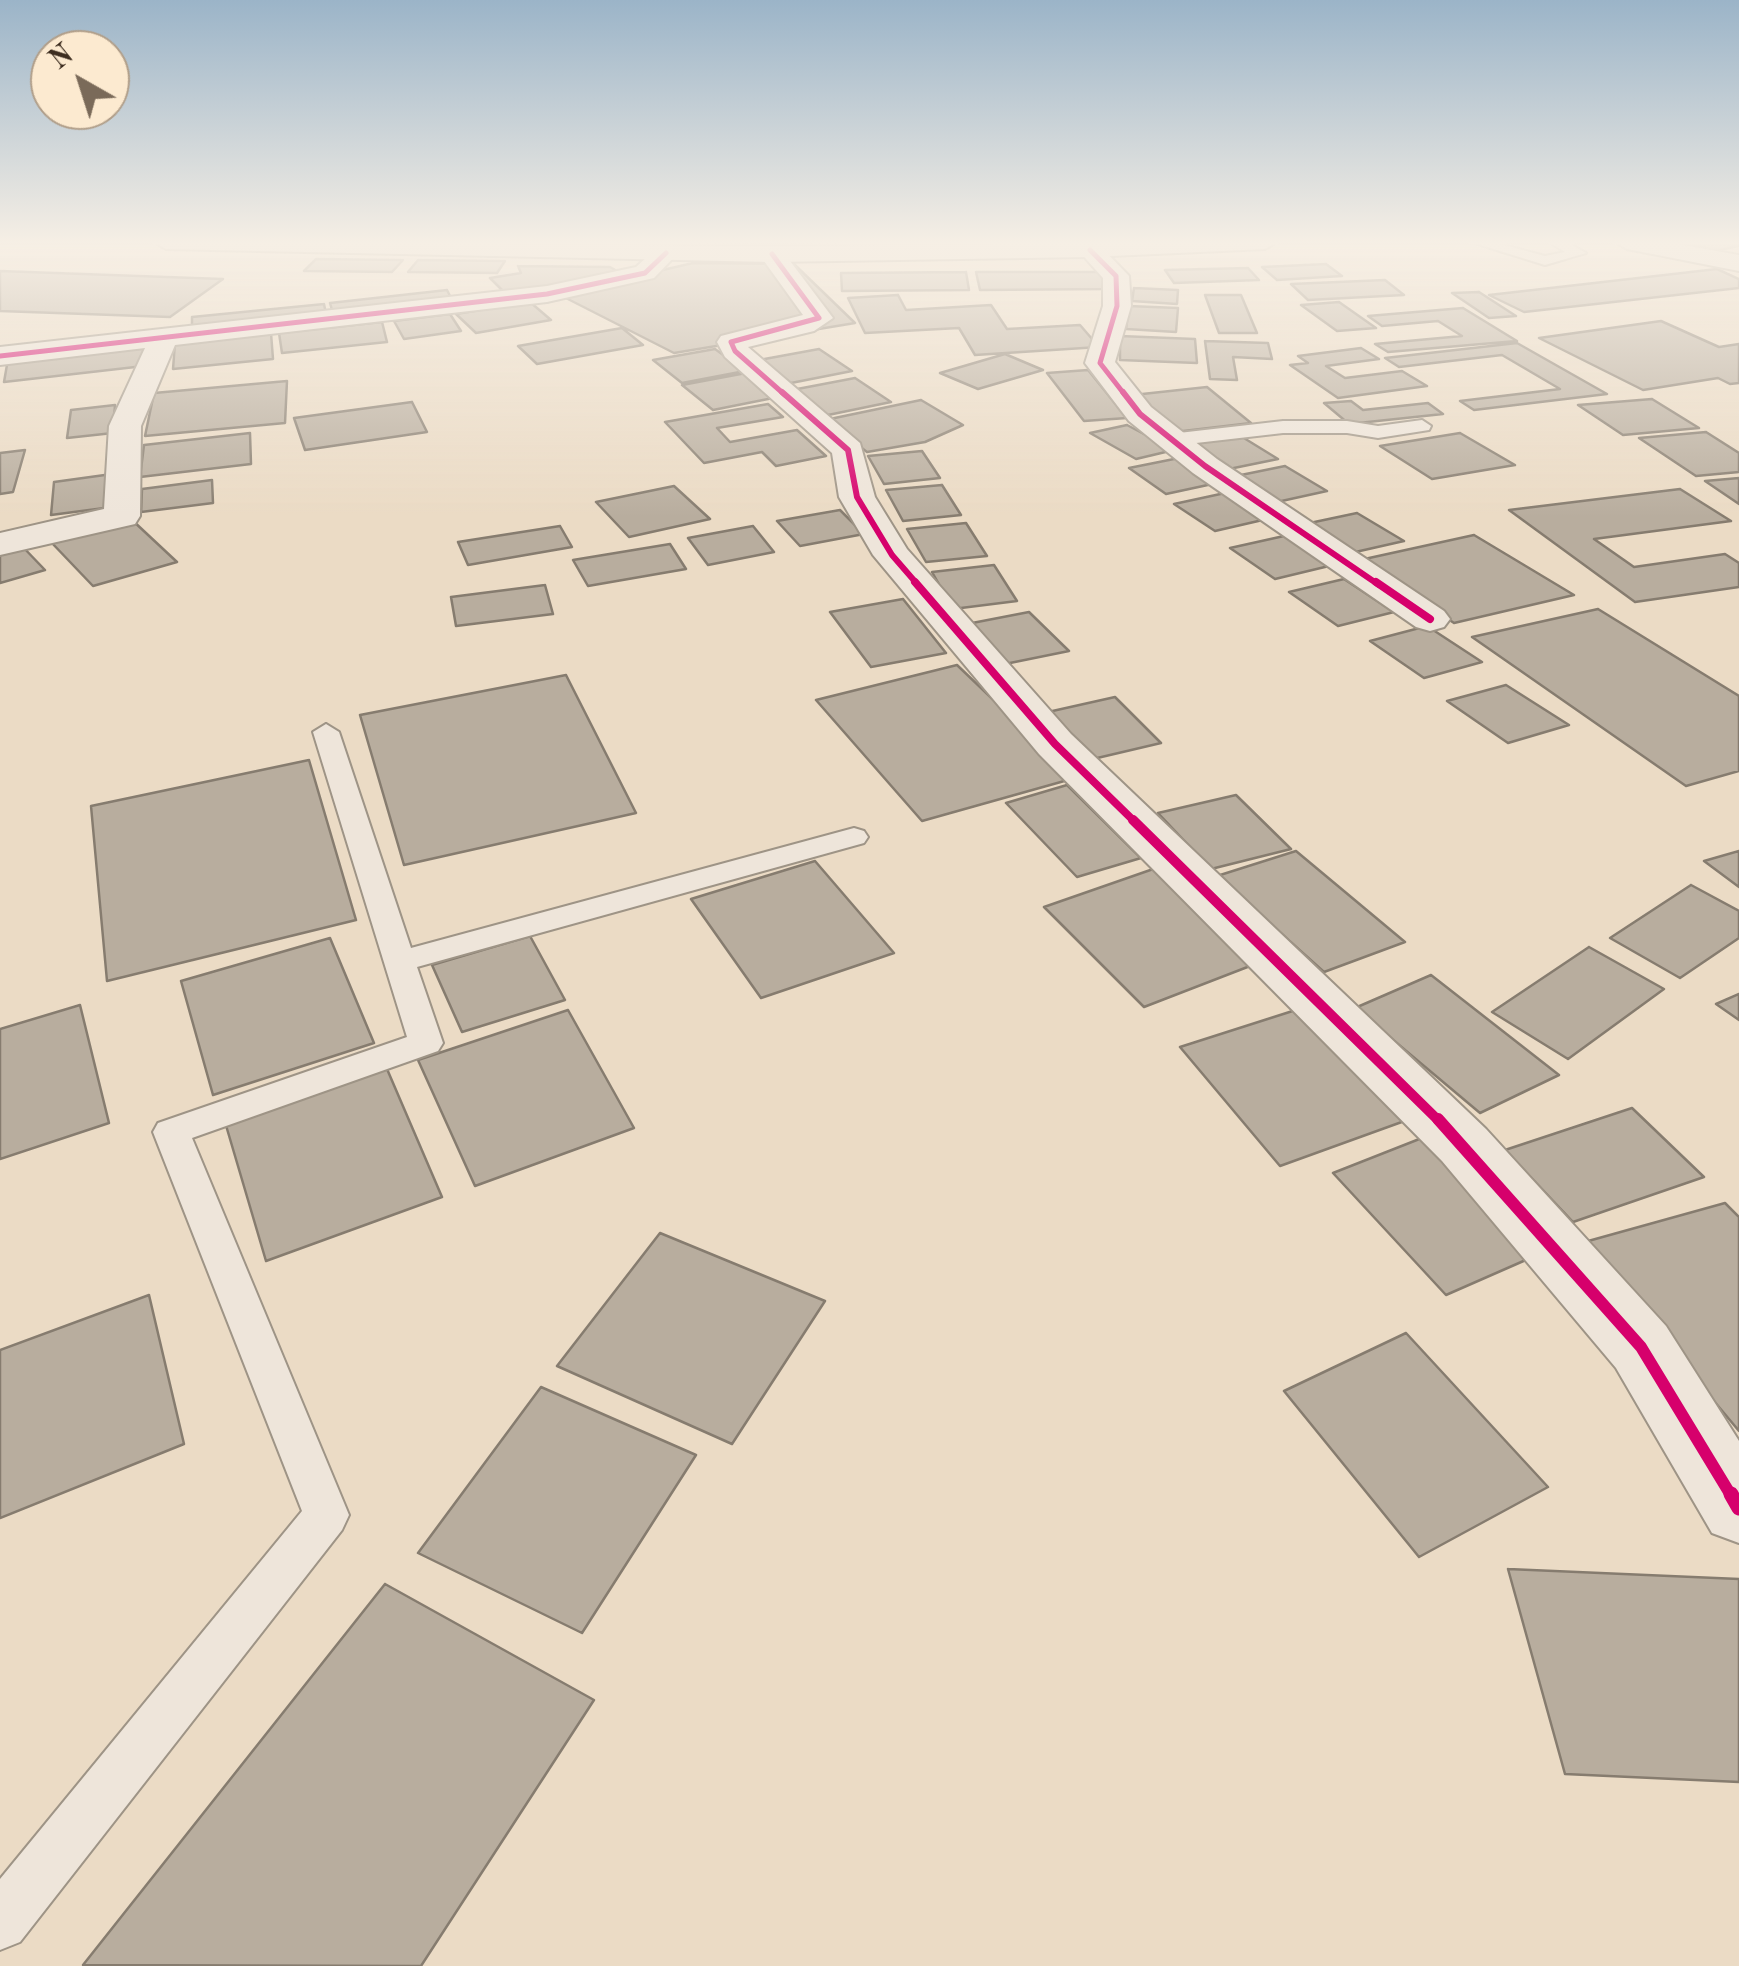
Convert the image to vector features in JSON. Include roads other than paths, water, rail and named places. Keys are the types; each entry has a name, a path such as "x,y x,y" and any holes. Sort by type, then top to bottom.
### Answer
{"street":[{"path":"0,356 201,334"},
{"path":"761,334 731,342 734,352 848,450 858,497 892,555 1055,744 1464,1146 1641,1347 1739,1508"},
{"path":"1109,334 1100,362 1140,414 1170,440 1430,618"},
{"path":"0,544 122,516 125,426 164,338"}],"lane":[{"path":"1170,440 1283,427 1348,427 1378,432 1422,426"},
{"path":"0,1922 326,1515 170,1132 426,1044 326,732"},
{"path":"400,962 854,837"}]}
